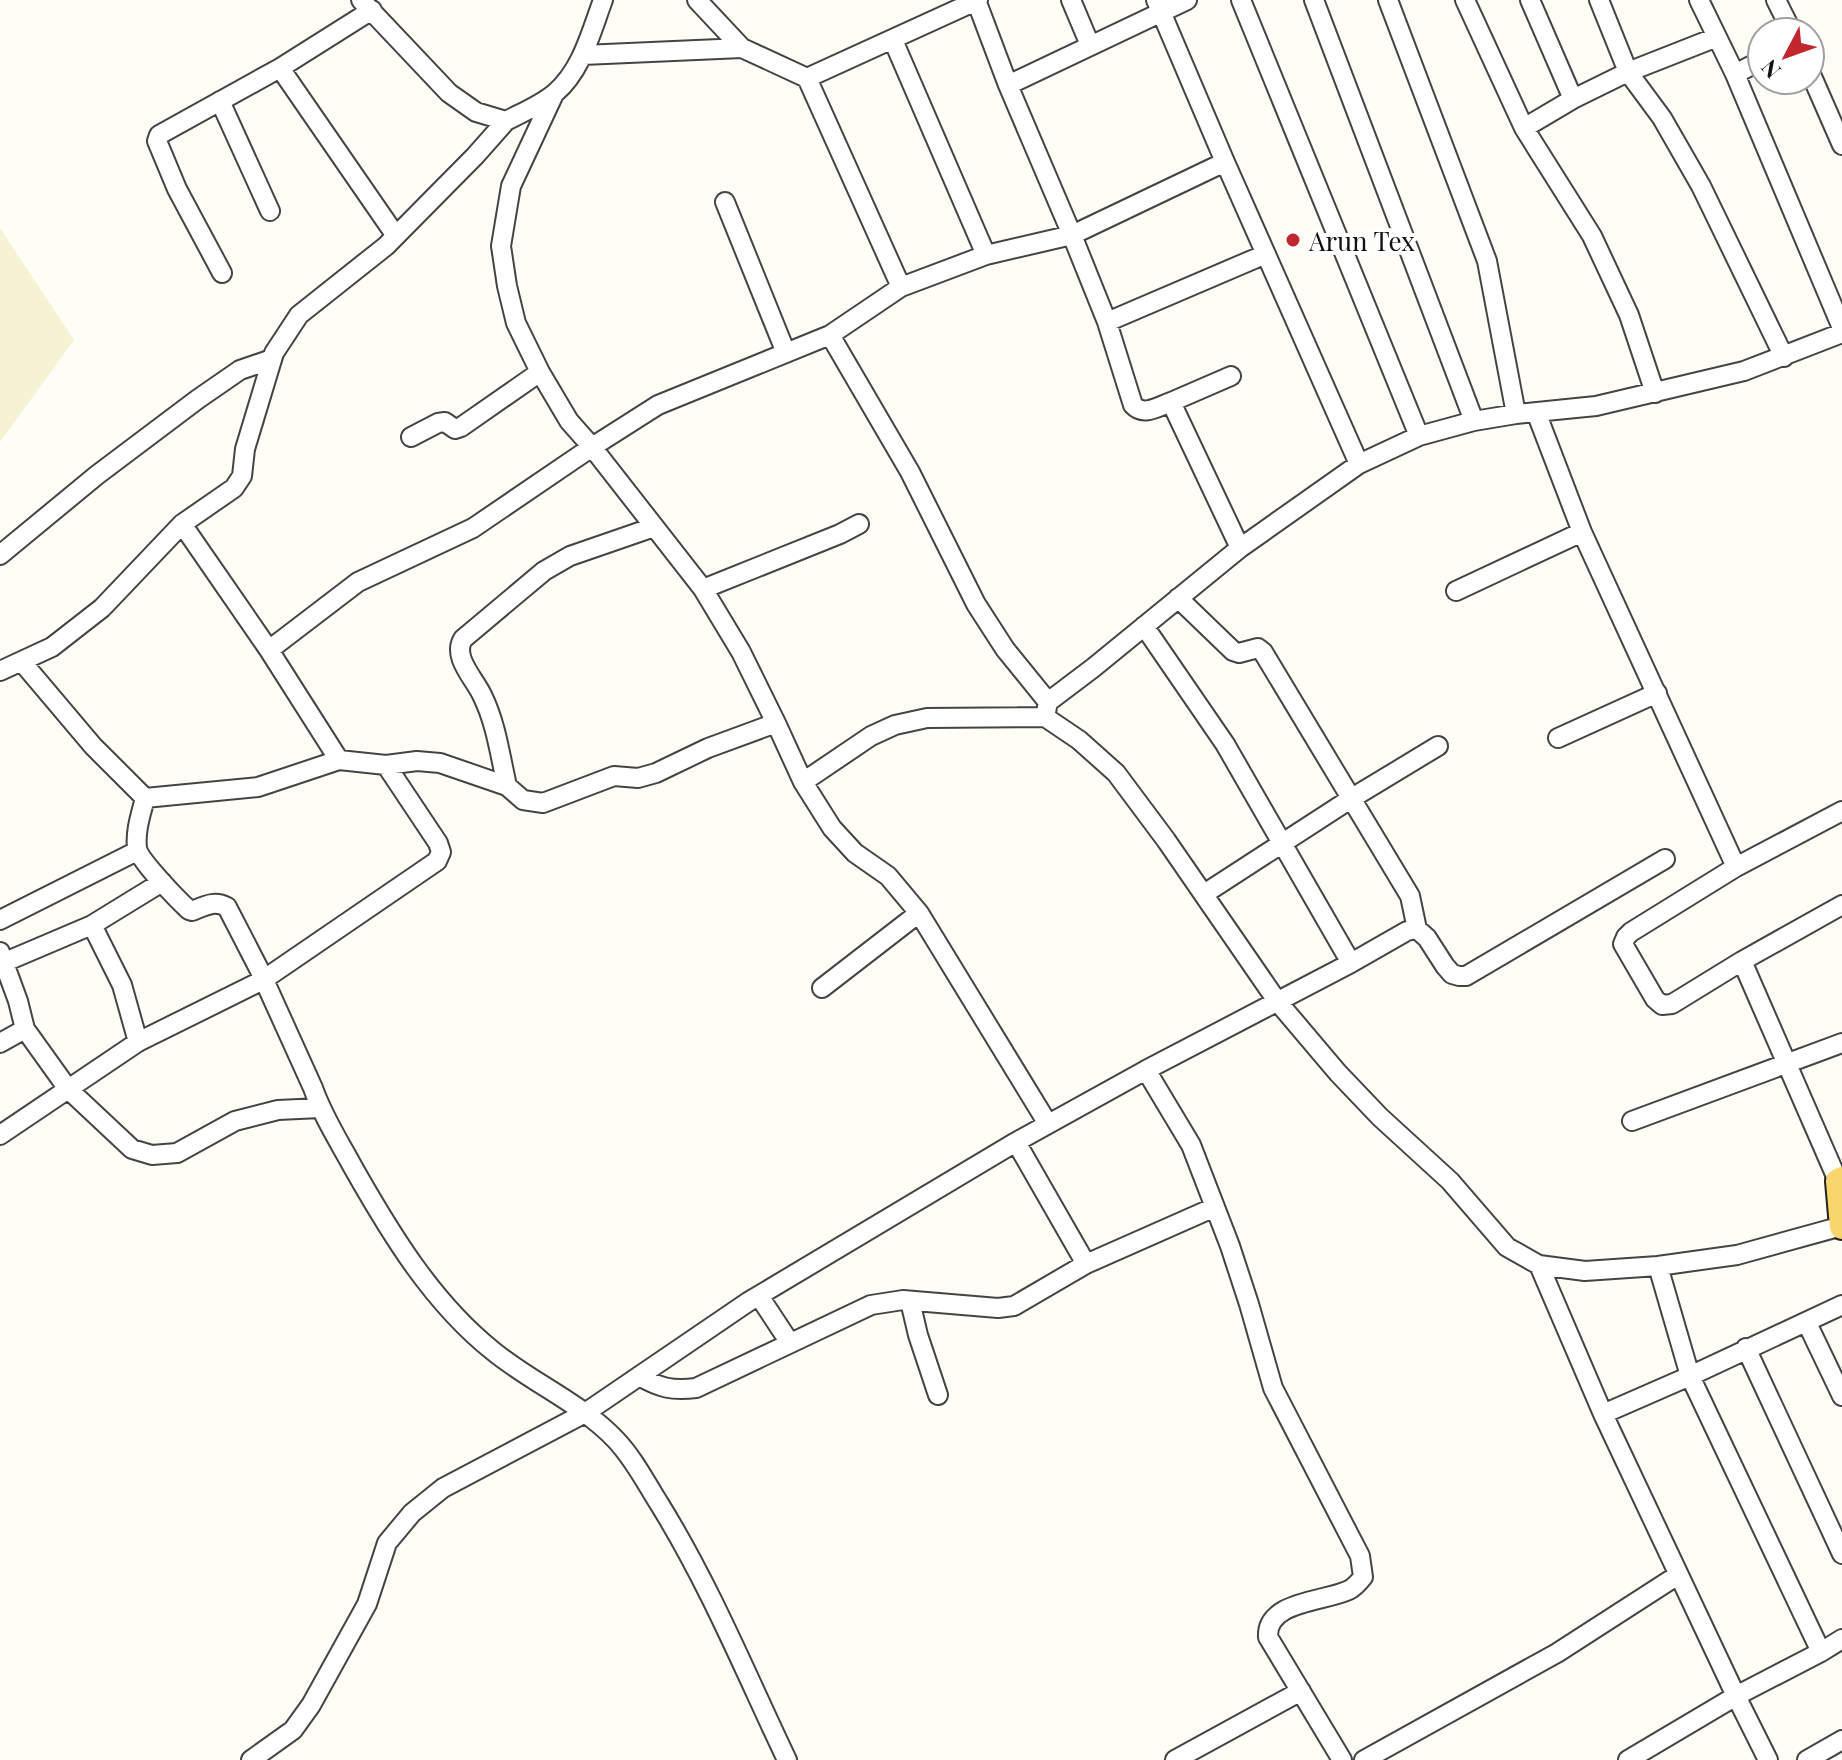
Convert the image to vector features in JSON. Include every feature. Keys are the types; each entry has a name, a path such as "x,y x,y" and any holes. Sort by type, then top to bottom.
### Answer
{"main road":[{"path":"1840,1180 1842,1227"}],"street":[{"path":"0,671 52,647 102,608 182,524 234,488 242,476 245,449 272,359 299,315 386,246 506,121 554,94 583,55 603,0"},
{"path":"697,0 742,48 807,78 901,287"},
{"path":"807,78 977,0 1008,85 1107,322 1133,405 1145,412 1231,376"},
{"path":"1071,0 1090,45"},
{"path":"1008,85 1090,45 1158,6 1187,0"},
{"path":"1241,0 1419,436"},
{"path":"1314,0 1474,421"},
{"path":"1388,0 1487,261 1516,414"},
{"path":"1465,0 1524,128 1592,236 1629,315 1655,393"},
{"path":"1530,0 1573,99"},
{"path":"1599,0 1628,72 1662,118 1701,186 1784,357"},
{"path":"803,782 871,736 895,725 927,718 1046,709 1240,548 1359,464 1419,436 1474,421 1596,406 1744,371 1784,357 1842,330 1735,74 1699,0"},
{"path":"222,273 177,189 157,141 159,135 280,68 367,5 449,93 476,112 506,121"},
{"path":"1158,6 1359,464"},
{"path":"1524,128 1628,72 1717,37"},
{"path":"893,40 986,255"},
{"path":"583,55 742,48"},
{"path":"280,68 396,236"},
{"path":"1735,74 1746,68"},
{"path":"554,94 511,186 501,246 516,323 569,421 703,589 741,652 803,782 832,828 855,853 888,876 919,913 1048,1124"},
{"path":"1821,96 1842,145"},
{"path":"220,101 270,211"},
{"path":"269,650 358,582 473,528 658,405 830,335 901,287 986,255 1072,235 1225,162"},
{"path":"725,202 786,353"},
{"path":"1107,322 1266,254"},
{"path":"830,335 910,472 976,604 1046,709 1116,773 1277,1001 1338,1073 1380,1117 1450,1181 1507,1247 1539,1265 1585,1271 1658,1266 1737,1255 1842,1227"},
{"path":"0,555 97,475 198,399 240,370 272,359"},
{"path":"411,437 438,423 445,422 455,429 461,427 540,372"},
{"path":"1171,402 1240,548"},
{"path":"1536,412 1582,532 1736,867"},
{"path":"182,524 269,650 339,760"},
{"path":"703,589 859,524"},
{"path":"507,786 494,723 458,653 460,644 544,571 570,556 654,527"},
{"path":"1456,591 1582,532"},
{"path":"1178,598 1233,651 1239,653 1258,648 1263,652 1410,896 1417,929 1452,974 1466,976 1665,859"},
{"path":"1144,626 1225,744 1351,963"},
{"path":"22,662 93,746 145,798"},
{"path":"1558,738 1657,693"},
{"path":"145,798 258,787 339,760 386,765 417,761 440,763 507,786 523,800 543,803 614,776 638,778 656,773 708,748 776,723"},
{"path":"1204,894 1438,746"},
{"path":"0,1135 138,1042 263,980 437,861 441,852 438,843 386,765"},
{"path":"145,798 138,828 137,851 189,910 210,903 227,907 320,1108 381,1218 417,1272 493,1351 585,1413 615,1439 636,1466 681,1539 707,1589 787,1760"},
{"path":"1842,811 1736,867 1631,932 1623,944 1655,999 1662,1005 1672,1004 1842,905"},
{"path":"0,920 137,851"},
{"path":"162,882 92,925 3,957 25,1029 68,1089 132,1149 152,1155 177,1153 235,1121 278,1110 320,1108"},
{"path":"822,988 919,913"},
{"path":"92,925 122,985 138,1042"},
{"path":"251,1760 293,1730 311,1705 367,1604 387,1543 412,1513 443,1488 585,1413 759,1296 1016,1142 1407,931 1417,929"},
{"path":"1742,961 1840,1180"},
{"path":"0,1043 25,1029"},
{"path":"1632,1121 1842,1043"},
{"path":"1146,1070 1191,1145 1249,1304 1273,1388 1360,1556 1363,1577 1350,1589 1282,1611 1268,1628 1268,1637 1342,1760"},
{"path":"1016,1142 1086,1264"},
{"path":"639,1376 656,1386 677,1391 696,1388 871,1305 910,1301 998,1308 1014,1306 1086,1264 1215,1207"},
{"path":"1539,1265 1603,1414 1768,1760"},
{"path":"1658,1266 1690,1376 1821,1652"},
{"path":"759,1296 790,1343"},
{"path":"910,1301 938,1395"},
{"path":"1603,1414 1842,1305"},
{"path":"1807,1323 1842,1396"},
{"path":"1746,1348 1842,1554"},
{"path":"1364,1760 1557,1653 1678,1575"},
{"path":"1628,1760 1736,1696 1842,1639"},
{"path":"1175,1760 1301,1691"},
{"path":"1807,1760 1842,1740"}],"shaded area":[{"path":"0,228 74,340 0,442"}],"place":[{"name":"Arun Tex","path":"1293,240"}]}
